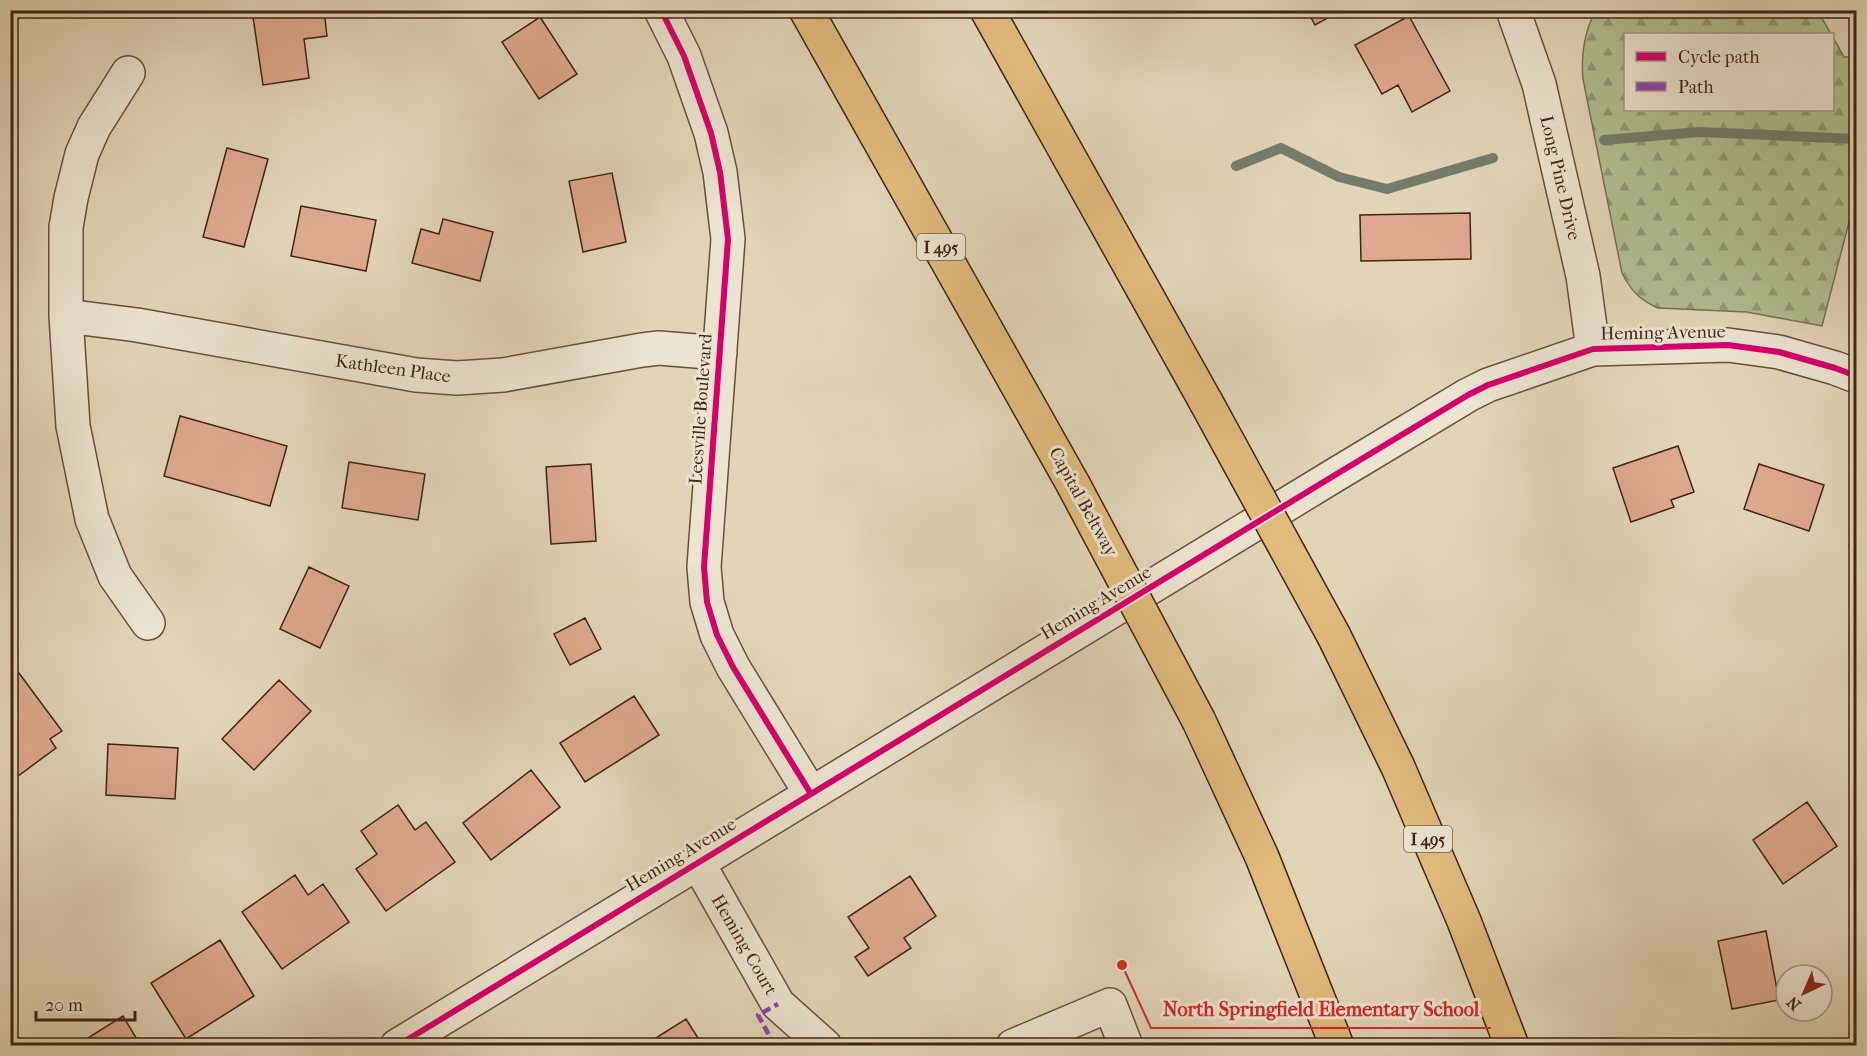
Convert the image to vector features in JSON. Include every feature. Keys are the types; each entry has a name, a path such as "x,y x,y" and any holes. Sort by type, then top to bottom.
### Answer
{"highway":[{"name":"Capital Beltway","path":"806,10 1073,484 1199,721 1262,857 1337,1046"},
{"name":"I 495","path":"987,10 1334,636 1398,767 1464,921 1512,1046"}],"street":[{"name":"Leesville Boulevard","path":"661,10 684,56 711,133 720,172 728,239 704,567 707,602 717,635 733,667 811,794"},
{"name":"Long Pine Drive","path":"1513,10 1542,95 1583,276 1593,349"},
{"path":"128,73 94,127 82,154 66,227 66,316 73,426 92,519 115,576 148,623"},
{"name":"Kathleen Place","path":"66,316 137,325 416,375 457,378 503,375 659,348 720,353"},
{"name":"Heming Avenue","path":"397,1046 1468,395 1488,385 1593,349 1728,345 1779,352 1857,376"},
{"name":"Heming Court","path":"698,863 778,1004 825,1046"},
{"path":"1013,1046 1110,1005 1126,1046"}],"green space":[{"path":"1596,10 1818,11 1830,33 1624,33 1624,111 1834,111 1834,39 1844,57 1856,57 1856,195 1822,326 1747,312 1658,308 1646,302 1629,285 1622,273 1583,79 1584,44"}],"building":[{"path":"252,10 324,10 327,36 304,39 309,78 263,85"},
{"path":"1307,10 1342,10 1315,25"},
{"path":"1409,16 1450,91 1412,112 1398,85 1382,94 1355,45"},
{"path":"540,17 577,74 539,99 502,42"},
{"path":"227,148 268,159 244,247 203,237"},
{"path":"612,173 626,242 583,252 569,181"},
{"path":"301,206 376,220 366,271 291,256"},
{"path":"1470,213 1471,259 1361,261 1360,215"},
{"path":"443,219 493,232 480,281 412,263 421,229 439,234"},
{"path":"180,416 287,446 270,506 164,476"},
{"path":"1678,446 1694,492 1671,500 1674,507 1631,522 1613,468"},
{"path":"349,462 425,474 418,520 342,508"},
{"path":"591,464 596,541 551,544 546,467"},
{"path":"1759,464 1824,485 1809,531 1744,509"},
{"path":"1856,535 1856,551 1849,546"},
{"path":"309,567 349,586 320,648 280,629"},
{"path":"585,618 601,649 570,665 554,634"},
{"path":"10,661 62,731 50,739 56,748 10,782"},
{"path":"279,680 311,711 254,770 222,739"},
{"path":"634,696 659,735 585,782 560,743"},
{"path":"108,744 178,748 175,799 106,795"},
{"path":"531,770 560,807 491,860 463,823"},
{"path":"1807,802 1837,846 1783,884 1753,840"},
{"path":"398,805 415,830 426,822 455,862 386,911 356,869 377,854 361,831"},
{"path":"295,875 308,895 323,884 349,922 282,969 242,912"},
{"path":"910,876 936,916 904,938 911,948 868,976 855,957 869,948 848,917"},
{"path":"1766,931 1774,973 1774,1001 1732,1009 1718,941"},
{"path":"220,940 254,996 186,1039 151,983"},
{"path":"123,1016 141,1046 75,1046"},
{"path":"686,1019 703,1046 643,1046"}],"waterway":[{"path":"1604,140 1700,132 1856,139"},
{"path":"1236,166 1281,148 1339,177 1387,189 1493,158"}],"marked path":[{"path":"775,1046 758,1015 778,1004"}],"cycle path":[{"path":"661,10 684,56 711,133 720,172 728,239 704,567 707,602 717,635 733,667 811,794"},
{"path":"397,1046 1335,475 1488,385 1593,349 1728,345 1779,352 1856,376"}],"place":[{"name":"North Springfield Elementary School","path":"1122,965"}]}
